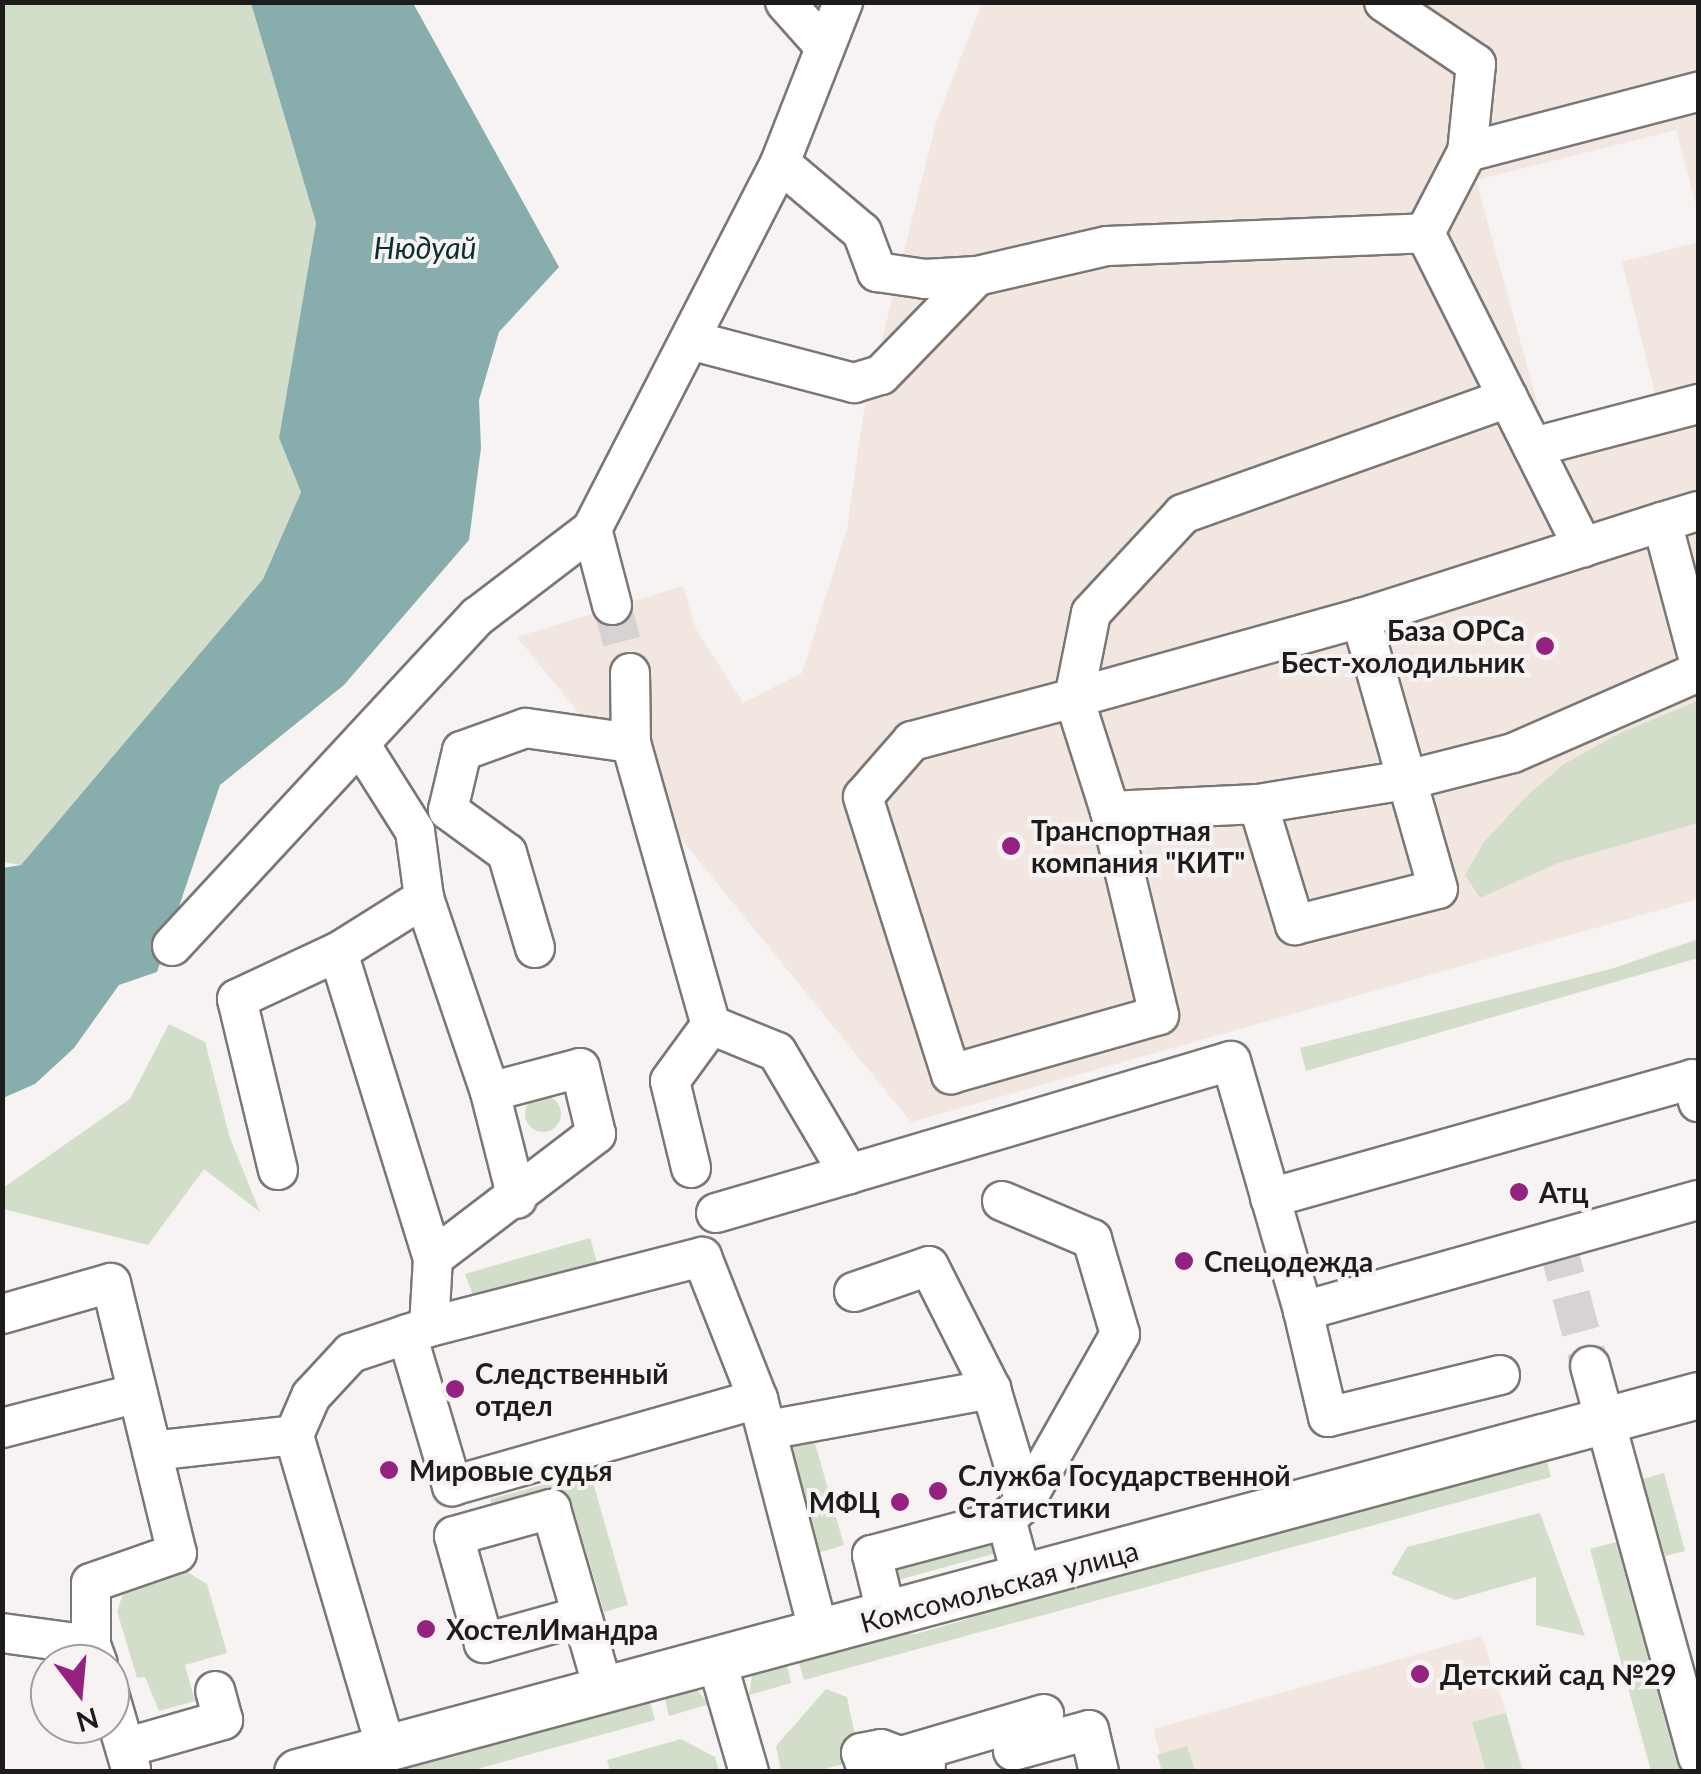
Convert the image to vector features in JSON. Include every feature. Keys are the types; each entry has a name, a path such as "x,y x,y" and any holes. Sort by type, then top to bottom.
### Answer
{"main road":[{"name":"Комсомольская улица","path":"297,1772 604,1692 722,1679 819,1634 1698,1395"}],"street":[{"path":"785,2 824,46"},
{"path":"172,946 478,616 592,528 780,163 844,2"},
{"path":"1384,2 1476,64 1467,152 1425,233"},
{"path":"1467,152 1698,92"},
{"path":"780,163 862,232 877,272 925,279 977,276 1108,246 1425,233"},
{"path":"1425,233 1582,547"},
{"path":"690,340 854,383 881,375 977,276"},
{"path":"1508,398 1183,514 1091,612 1074,698 1110,811 1159,1015 951,1074 863,797 912,741 1074,698 1361,618 1698,510"},
{"path":"1533,447 1698,404"},
{"path":"1662,522 1698,656"},
{"path":"592,528 612,605"},
{"path":"1258,804 1295,925 1438,889 1361,618"},
{"path":"630,672 631,742 711,1026"},
{"path":"1110,811 1258,804 1407,780 1513,753 1698,672"},
{"path":"535,948 507,853 448,810 462,751 526,728 631,742"},
{"path":"360,744 414,831 424,898 490,1092 517,1198"},
{"path":"278,1170 237,999 338,952 424,898"},
{"path":"338,952 434,1258 418,1330 452,1486 768,1414 991,1389"},
{"path":"691,1168 670,1080 711,1026"},
{"path":"711,1026 777,1052 850,1174"},
{"path":"716,1213 1231,1061 1303,1311 1328,1417 1500,1374"},
{"path":"434,1258 596,1134 580,1068 490,1092"},
{"path":"1270,1198 1692,1079 1698,1102"},
{"path":"1303,1311 1698,1200"},
{"path":"888,1616 872,1555 1015,1510 1120,1334 1092,1239 1002,1201"},
{"path":"386,1748 294,1435 311,1396 350,1353 418,1330 702,1257 768,1414 819,1634"},
{"path":"854,1292 930,1266 991,1389 1015,1510 1023,1581"},
{"path":"2,1314 111,1284 177,1554 91,1583 94,1644"},
{"path":"1590,1366 1686,1661 1698,1757"},
{"path":"2,1428 138,1393"},
{"path":"152,1451 294,1435"},
{"path":"581,1616 604,1692"},
{"path":"2,1634 46,1644"},
{"path":"722,1679 749,1772"},
{"path":"129,1759 223,1720 215,1690"},
{"path":"868,1772 862,1753 921,1763 1022,1740 1089,1730 1099,1772"}],"shaded area":[{"path":"982,3 1698,3 1698,212 1676,130 1476,180 1545,431 1657,401 1622,262 1698,242 1698,899 911,1122 517,637 683,586 696,629 743,703 802,673 847,529 863,416 937,119"},
{"name":"Детский сад №29","path":"1482,1636 1524,1771 1165,1771 1153,1729"}],"green space":[{"path":"3,3 251,3 316,223 279,438 301,492 263,579 21,865 3,862"},
{"path":"1698,701 1698,823 1558,863 1480,898 1465,875 1484,842 1527,796 1564,764 1620,733"},
{"path":"1698,939 1698,958 1306,1071 1300,1048 1614,968"},
{"path":"169,1024 205,1042 230,1138 260,1212 204,1169 148,1245 3,1209 3,1188 130,1099"},
{"path":"543,1096 556,1101 561,1114 556,1127 543,1132 530,1127 525,1114 530,1101"},
{"path":"590,1238 597,1262 474,1298 465,1274"},
{"path":"814,1440 844,1545 815,1554 785,1448"},
{"path":"1545,1454 1551,1477 804,1680 797,1656 882,1633 916,1634 968,1619 991,1602"},
{"path":"590,1472 628,1605 604,1612 570,1497 496,1517 490,1499"},
{"path":"1664,1473 1685,1551 1665,1556 1643,1479"},
{"path":"1540,1513 1585,1636 1536,1625 1536,1577 1455,1600 1391,1574 1407,1547"},
{"path":"1000,1538 1004,1551 887,1583 884,1571"},
{"path":"1616,1542 1679,1771 1651,1771 1590,1549"},
{"path":"179,1567 207,1584 227,1653 185,1665 195,1701 159,1711 145,1677 137,1678 130,1644 117,1611 127,1583"},
{"path":"786,1660 791,1683 749,1695 753,1669"},
{"path":"691,1684 710,1704 669,1716 663,1691"},
{"path":"826,1689 847,1697 860,1760 816,1771 781,1771 776,1746"},
{"path":"649,1699 655,1720 470,1771 388,1772"},
{"path":"1506,1713 1522,1771 1486,1771 1472,1722"},
{"path":"681,1739 715,1757 719,1771 610,1771 607,1760"},
{"path":"1187,1746 1195,1771 1162,1771 1157,1755"}],"water":[{"name":"Нюдуай","path":"251,3 413,3 559,267 499,332 479,400 481,448 469,540 344,685 220,785 157,972 119,985 74,1048 35,1084 3,1098 3,868 21,865 263,579 301,492 279,438 316,223"}],"tunnel":[{"path":"612,605 630,673"},
{"path":"1556,1240 1590,1366"}],"place":[{"name":"База ОРСа Бест-холодильник","path":"1545,646"},
{"name":"Транспортная компания \"КИТ\"","path":"1011,846"},
{"name":"Атц","path":"1519,1192"},
{"name":"Спецодежда","path":"1184,1261"},
{"name":"Следственный отдел","path":"455,1389"},
{"name":"Мировые судья","path":"389,1470"},
{"name":"Служба Государственной Статистики","path":"938,1491"},
{"name":"МФЦ","path":"900,1502"},
{"name":"ХостелИмандра","path":"426,1629"},
{"name":"Детский сад №29","path":"1420,1674"}]}
